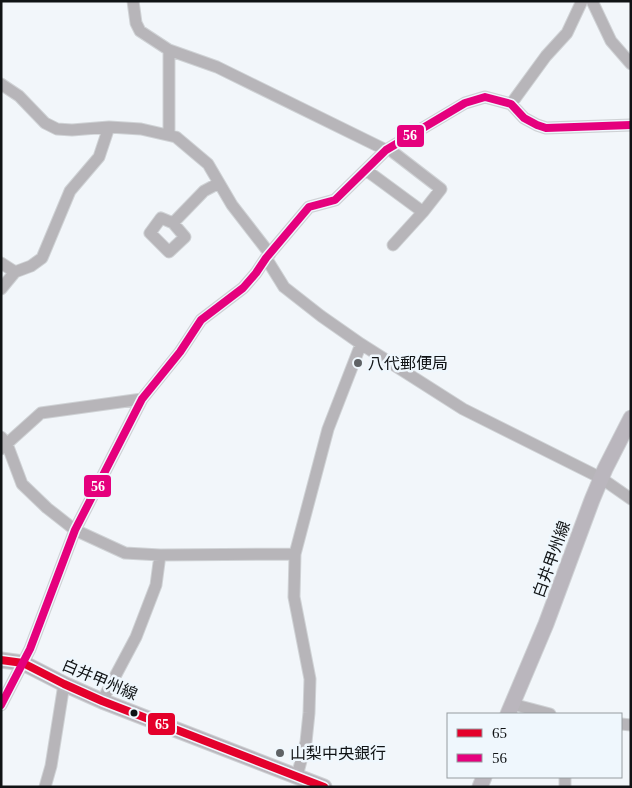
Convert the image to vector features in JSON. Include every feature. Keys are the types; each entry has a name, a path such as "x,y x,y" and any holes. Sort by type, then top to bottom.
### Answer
{"main road":[{"name":"白井甲州線","path":"510,709 546,624 601,478 631,418"},
{"name":"白井甲州線","path":"1,660 23,663 102,701 320,786"}],"street":[{"path":"134,1 136,23 140,31 169,50 217,67 388,149 441,189 393,245"},
{"path":"510,104 546,56 567,33 582,1"},
{"path":"592,1 611,41 631,64"},
{"path":"169,50 169,135"},
{"path":"1,84 19,96 45,123 58,129 72,130 109,127 140,129 176,137 208,164 232,205 268,256 284,287 321,316 362,344 463,409 601,478 631,499"},
{"path":"1,705 30,649 75,530 142,399 180,352 201,320 243,288 309,207 335,200 388,149 465,103 485,97 510,104 524,118 546,128 631,125"},
{"path":"1,289 15,272 31,266 42,258 70,191 99,157 109,127"},
{"path":"366,170 423,212"},
{"path":"173,223 204,191 218,183"},
{"path":"1,263 15,272"},
{"path":"297,776 306,742 310,679 294,597 295,554 328,429 362,344"},
{"path":"142,399 41,413 3,443 22,484 47,508 75,530 125,553 160,555 295,554"},
{"path":"102,701 136,637 156,585 160,555"},
{"path":"44,787 51,766 64,684"},
{"path":"510,709 542,713"}],"transit line":[{"name":"56","path":"1,705 30,649 75,530 142,399 180,352 201,320 243,288 309,207 335,200 386,150 465,103 485,97 511,104 524,118 546,128 631,125"},
{"name":"65","path":"1,660 23,663 102,701 324,787"}],"place":[{"name":"八代郵便局","path":"358,363"},
{"name":"山梨中央銀行","path":"280,753"}]}
